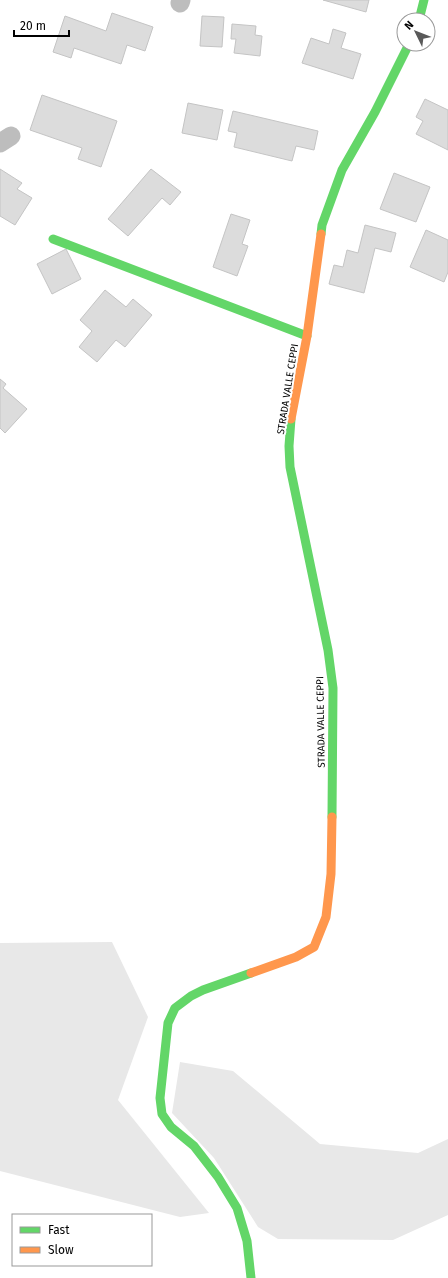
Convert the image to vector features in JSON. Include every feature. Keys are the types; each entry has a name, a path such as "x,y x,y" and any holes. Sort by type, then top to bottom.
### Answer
{"street":[{"path":"421,12 424,0"},
{"name":"STRADA VALLE CEPPI","path":"252,1278 247,1241 237,1208 218,1177 194,1146 171,1127 162,1114 160,1098 168,1023 176,1008 191,996 203,990 296,956 314,947 326,917 331,874 333,688 328,650 290,467 289,446 307,336 322,225 342,170 405,52"},
{"path":"53,239 307,336"}],"shaded area":[{"path":"112,942 148,1017 118,1100 209,1213 180,1217 0,1171 0,943"},
{"path":"180,1062 233,1071 320,1144 418,1153 448,1139 448,1215 393,1240 278,1239 258,1227 214,1158 172,1113"}],"building":[{"path":"323,0 369,0 366,12"},
{"path":"112,13 153,27 145,51 127,45 121,64 74,48 71,58 53,52 65,16 106,31"},
{"path":"202,16 224,17 222,47 200,46"},
{"path":"232,24 256,26 255,35 262,36 260,56 234,53 236,39 231,39"},
{"path":"333,29 346,33 341,48 361,54 353,79 302,63 311,38 329,44"},
{"path":"42,95 117,121 101,167 78,159 82,148 30,130"},
{"path":"425,99 448,110 448,150 416,134 423,121 416,117"},
{"path":"188,103 223,110 217,140 182,133"},
{"path":"233,111 318,131 314,150 296,146 292,161 234,147 237,133 228,131"},
{"path":"0,169 22,183 17,189 32,198 15,225 0,216"},
{"path":"151,169 181,192 170,205 162,198 128,236 108,219"},
{"path":"394,173 430,187 416,222 380,209"},
{"path":"231,214 250,220 242,244 248,246 237,276 213,267"},
{"path":"365,225 396,233 391,252 375,248 364,293 329,284 334,265 343,267 347,250 358,253"},
{"path":"426,230 448,240 448,272 444,282 410,267"},
{"path":"66,249 81,279 52,294 37,264"},
{"path":"105,290 126,307 133,299 152,315 125,347 116,340 97,362 79,347 92,331 80,320"},
{"path":"0,379 6,384 3,388 27,409 5,433 0,428"}],"traffic: fast":[{"path":"421,12 424,0"},
{"path":"321,234 322,225 342,170 375,112 405,52"},
{"path":"53,239 307,336"},
{"path":"291,419 289,446 290,467 328,650 333,688 332,817"},
{"path":"251,973 203,990 191,996 175,1008 168,1023 160,1098 162,1114 171,1127 194,1146 218,1177 237,1208 247,1241 251,1278"}],"traffic: slow":[{"path":"291,419 307,336 321,234"},
{"path":"251,973 296,957 314,947 326,917 331,874 332,817"}]}
